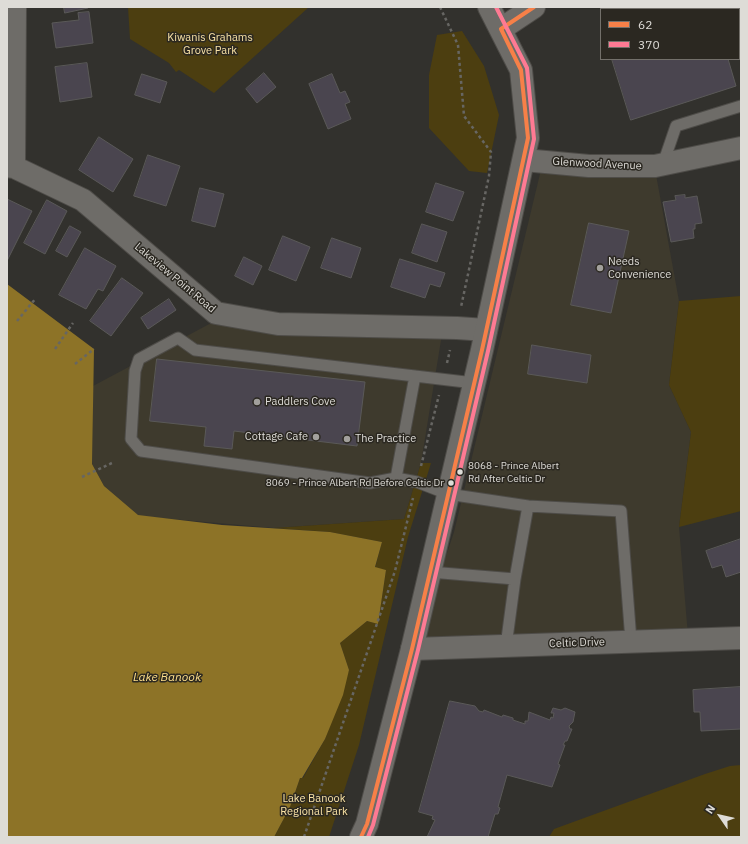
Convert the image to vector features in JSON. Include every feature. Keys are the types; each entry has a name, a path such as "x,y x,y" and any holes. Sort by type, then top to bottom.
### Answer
{"street":[{"path":"11,166 15,7"},
{"path":"361,837 367,824 412,649 486,330 528,138 521,70 489,7"},
{"path":"501,29 534,7"},
{"name":"Glenwood Avenue","path":"524,160 624,167 663,164 741,148"},
{"name":"Lakeview Point Road","path":"11,166 83,200 216,313 278,324 486,330"},
{"name":"Celtic Drive","path":"412,649 741,638"}],"lane":[{"path":"663,164 676,126 741,106"},
{"path":"474,382 195,350 178,338 139,359 135,371 131,439 141,450 370,484 396,478 417,482 448,494 528,506 621,511 631,641"},
{"path":"396,478 415,376"},
{"path":"506,646 515,579 528,506"},
{"path":"430,572 515,579"}],"path":[{"path":"18,321 36,298"},
{"path":"55,350 73,323"},
{"path":"75,364 94,349"},
{"path":"82,477 114,462"}],"shaded area":[{"path":"545,153 653,158 679,301 669,385 691,432 679,527 689,648 416,647 454,532"},
{"path":"215,321 443,328 421,463 404,519 274,528 138,516 104,486 92,464 93,386"}],"green space":[{"name":"Kiwanis Grahams Grove Park","path":"128,7 309,7 214,93 179,70 176,72 169,63 130,39"},
{"path":"462,31 484,66 499,115 487,173 469,171 429,128 429,75 437,35"},
{"path":"741,296 741,511 679,527 691,432 669,385 679,301"},
{"name":"Lake Banook Regional Park","path":"421,463 431,463 408,537 359,745 329,837 274,837 290,807 300,778 303,778 325,739 349,670 340,643 367,621 378,624 386,570 375,568 382,542 330,532 274,528 404,519"},
{"path":"741,765 741,837 549,837 554,829 705,774 730,766"}],"water":[{"name":"Lake Banook","path":"7,284 94,349 92,464 104,486 138,515 222,525 330,532 382,542 375,567 386,570 378,624 367,621 340,643 349,670 343,695 325,739 302,778 300,778 290,807 274,837 7,837"}],"building":[{"path":"64,7 88,7 88,8 65,13"},
{"path":"711,7 712,8 698,8"},
{"path":"89,12 93,43 56,48 52,23 79,20 78,13"},
{"path":"612,60 728,60 736,86 631,120"},
{"path":"87,63 92,97 60,102 55,67"},
{"path":"264,73 276,87 257,103 246,89"},
{"path":"142,74 167,82 160,103 135,95"},
{"path":"332,74 340,93 345,91 350,102 345,104 351,119 328,129 309,84"},
{"path":"99,137 133,159 113,192 79,170"},
{"path":"148,155 180,166 166,206 134,196"},
{"path":"436,183 464,192 453,221 426,212"},
{"path":"200,188 224,194 215,227 192,221"},
{"path":"685,195 685,198 697,196 702,223 695,224 695,229 693,229 694,238 671,242 663,202 676,200 675,196"},
{"path":"7,199 32,211 7,261"},
{"path":"47,200 67,211 45,254 24,243"},
{"name":"Needs Convenience","path":"589,223 629,231 611,313 571,305"},
{"path":"422,224 447,232 437,262 412,253"},
{"path":"70,226 81,232 67,257 56,251"},
{"path":"283,236 310,247 296,281 269,270"},
{"path":"332,238 361,248 351,278 321,268"},
{"path":"85,248 116,266 103,291 98,289 86,309 59,295"},
{"path":"244,257 262,266 253,285 235,276"},
{"path":"400,259 445,273 440,287 430,284 425,298 391,287"},
{"path":"122,278 143,293 111,336 90,321"},
{"path":"169,299 176,310 148,329 141,318"},
{"path":"532,345 591,355 587,383 528,374"},
{"name":"Paddlers Cove","path":"157,359 365,382 357,446 234,431 232,449 204,446 206,427 150,421"},
{"path":"741,539 741,572 726,577 722,565 712,568 706,551"},
{"path":"741,687 741,729 701,731 700,712 694,712 693,690"},
{"path":"450,701 475,706 479,711 483,712 484,710 502,717 503,715 525,724 525,721 528,721 529,712 550,720 551,717 553,718 554,713 551,713 553,708 561,710 565,708 575,712 573,722 569,726 570,729 572,729 567,741 565,741 563,745 565,745 558,764 560,765 552,787 507,775 498,807 500,808 498,814 495,814 488,837 427,837 435,820 432,819 433,816 419,812"}],"transit line":[{"name":"370","path":"368,837 373,825 418,650 488,351 534,139 527,68 496,7"},
{"name":"62","path":"361,837 367,824 412,649 482,350 528,138 521,70 501,29 534,7"}],"place":[{"name":"Needs Convenience","path":"600,268"},
{"name":"Paddlers Cove","path":"257,402"},
{"name":"Cottage Cafe","path":"316,437"},
{"name":"The Practice","path":"347,439"},
{"name":"8068 - Prince Albert Rd After Celtic Dr","path":"460,472"},
{"name":"8069 - Prince Albert Rd Before Celtic Dr","path":"451,483"}]}
